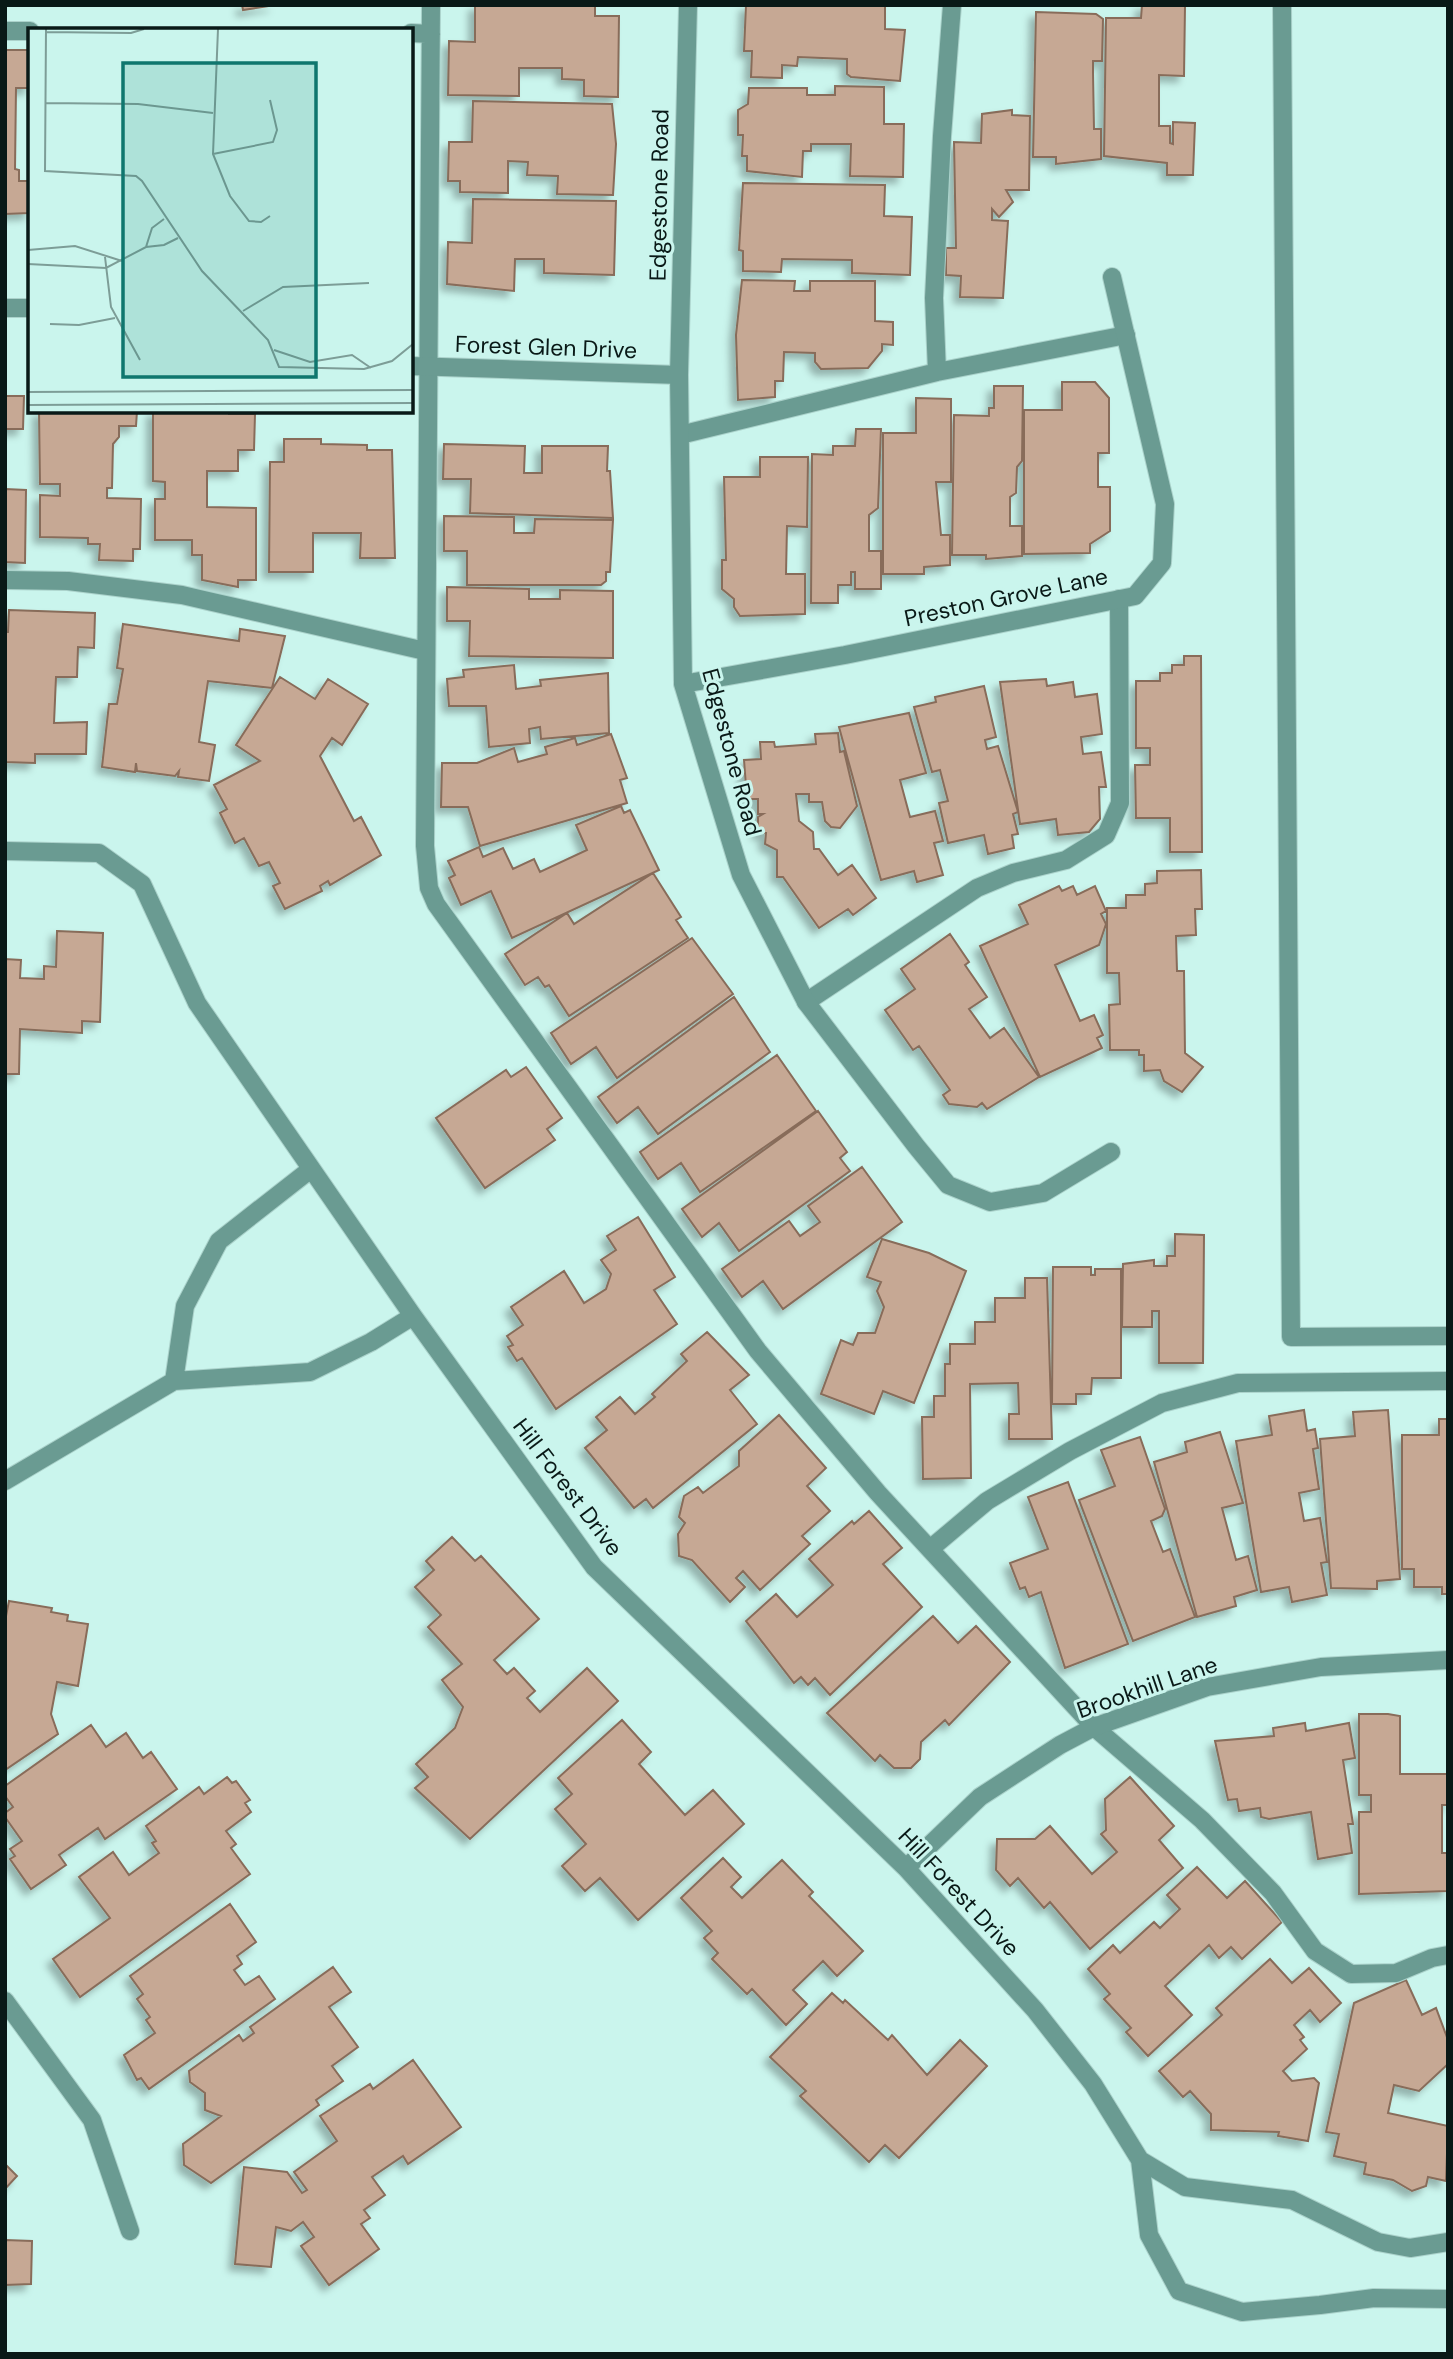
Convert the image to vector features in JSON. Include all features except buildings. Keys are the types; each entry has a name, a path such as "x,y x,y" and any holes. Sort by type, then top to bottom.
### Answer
{"street":[{"path":"431,5 420,367 425,651 425,871 436,904 758,1351 878,1493 1094,1727 1220,1838 1273,1893 1315,1951 1351,1974 1396,1973 1432,1958 1448,1955"},
{"name":"Edgestone Road","path":"688,5 679,375 682,684 741,875 806,1002 948,1185 990,1202 1043,1193 1111,1152"},
{"path":"937,372 934,298 952,5"},
{"path":"1282,5 1291,1337 1448,1336"},
{"path":"5,31 28,31"},
{"path":"413,33 431,34"},
{"name":"Preston Grove Lane","path":"682,684 858,652 1135,596 1162,564 1165,504 1112,277"},
{"path":"5,308 28,308"},
{"path":"680,435 937,372 1126,335"},
{"name":"Forest Glen Drive","path":"420,367 679,375"},
{"path":"5,580 68,582 182,595 425,651"},
{"path":"806,1002 976,888 1013,873 1066,860 1106,835 1120,803 1119,599"},
{"name":"Hill Forest Drive","path":"5,851 99,853 142,884 197,1003 413,1316 594,1567 906,1868 1035,2010 1093,2084 1140,2160 1149,2235 1179,2291 1242,2312 1374,2298 1448,2299"},
{"path":"174,1381 185,1306 219,1241 311,1169"},
{"path":"5,1481 174,1381 310,1372 371,1342 413,1316"},
{"path":"930,1549 987,1501 1070,1451 1162,1403 1238,1383 1448,1381"},
{"name":"Brookhill Lane","path":"906,1868 980,1797 1060,1745 1094,1727 1207,1687 1321,1667 1448,1660"},
{"path":"5,2001 92,2120 130,2231"},
{"name":"Hill Forest Drive","path":"1140,2160 1185,2187 1292,2200 1378,2242 1410,2248 1448,2242"}]}
